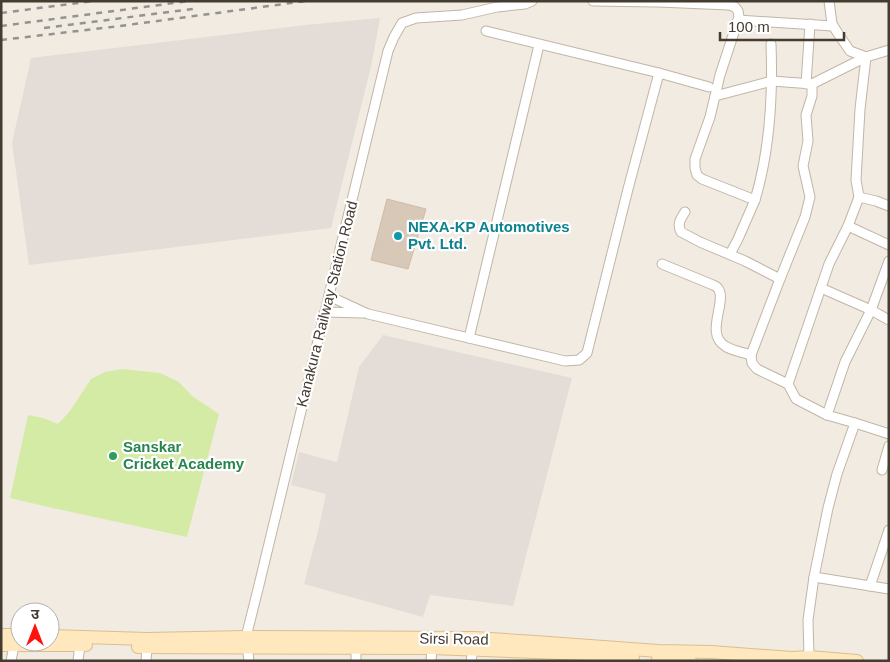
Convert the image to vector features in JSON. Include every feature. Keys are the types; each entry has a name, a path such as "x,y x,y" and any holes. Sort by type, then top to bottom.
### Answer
{"main road":[{"name":"Sirsi Road","path":"60,636 473,650 535,642 658,651 711,652 857,661"},
{"name":"Sirsi Road","path":"60,643 147,647 247,642 432,648 530,656 690,661"}],"street":[{"name":"Kanakura Railway Station Road","path":"249,661 247,642 388,50 394,36 402,23 416,18 462,15 497,7 525,4 532,1"},
{"path":"593,1 695,3 735,7 738,11 738,20 720,75 710,117 695,159 695,168 697,175 702,179 755,200"},
{"path":"840,1 829,2 832,24 850,51 866,57"},
{"path":"738,20 833,26"},
{"path":"810,24 809,84 812,96 806,115 808,141 803,166 810,197 805,217 751,355 752,363 757,369 788,384 796,399 827,415 889,434"},
{"path":"486,32 709,86"},
{"path":"730,254 755,200 760,184 765,158 772,81 772,44"},
{"path":"469,338 539,45"},
{"path":"715,96 772,81 809,84 866,57 889,50"},
{"path":"788,384 829,264 848,226 859,197 856,180 860,109 866,57"},
{"path":"325,312 368,314 565,361 578,360 588,353 628,189 660,73"},
{"path":"859,197 889,206"},
{"path":"685,212 679,222 680,232 780,279"},
{"path":"848,226 889,245"},
{"path":"662,264 718,288 720,296 716,323 720,341 725,347 751,355"},
{"path":"827,415 845,362 871,310 888,266"},
{"path":"821,288 889,320"},
{"path":"329,296 368,314"},
{"path":"809,657 808,620 814,577 837,474 855,423"},
{"path":"882,470 889,446"},
{"path":"870,586 889,530"},
{"path":"814,577 889,589"},
{"path":"78,661 80,644"},
{"path":"146,661 147,647"},
{"path":"356,647 356,661"},
{"path":"431,661 432,648"}],"shaded area":[{"path":"380,18 372,62 331,228 29,265 12,143 31,58 305,25"},
{"path":"383,335 572,378 513,606 430,595 423,617 304,584 326,494 291,485 299,452 337,462 359,367"}],"green space":[{"name":"Sanskar Cricket Academy","path":"122,369 160,373 179,382 192,396 219,414 187,537 10,498 28,415 58,424 70,411 91,379 105,372"}],"building":[{"name":"NEXA-KP Automotives Pvt. Ltd.","path":"387,199 426,209 408,269 371,260"}],"railway":[{"path":"1,13 93,1"},
{"path":"1,26 189,1"},
{"path":"1,40 306,1"},
{"path":"44,28 193,9"}],"place":[{"name":"NEXA-KP Automotives Pvt. Ltd.","path":"398,236"},
{"name":"Sanskar Cricket Academy","path":"113,456"}]}
